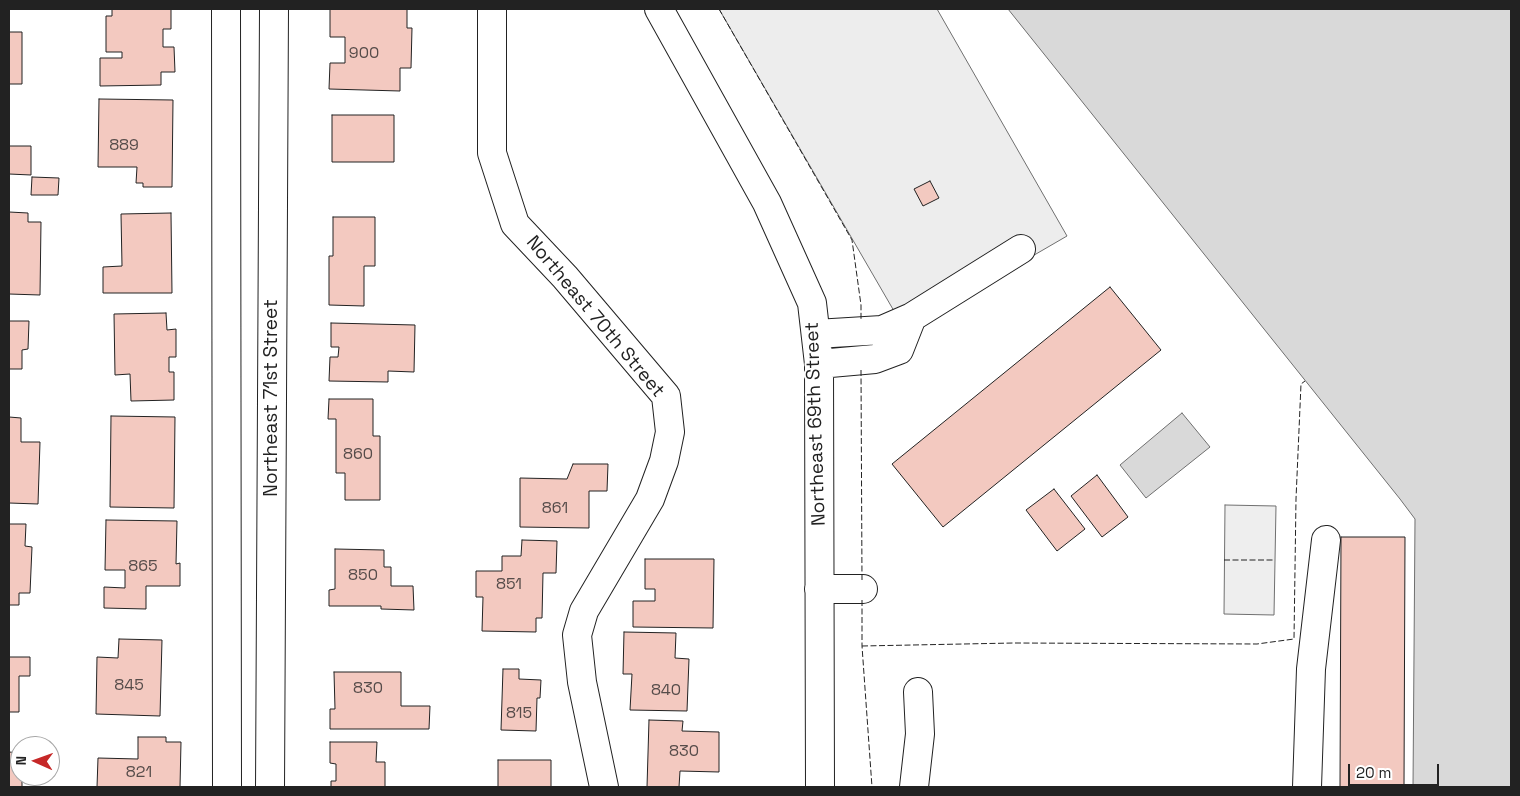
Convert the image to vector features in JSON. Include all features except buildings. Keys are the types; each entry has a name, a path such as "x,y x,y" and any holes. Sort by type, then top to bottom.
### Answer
{"street":[{"path":"226,9 228,787"},
{"name":"Northeast 71st Street","path":"270,787 274,9"},
{"name":"Northeast 70th Street","path":"492,9 492,154 515,224 565,277 666,396 670,432 664,461 650,499 584,611 577,635 582,682 604,787"},
{"name":"Northeast 69th Street","path":"659,9 767,203 812,303 819,364 820,787"},
{"path":"816,334 882,330 912,316 1021,249"},
{"path":"819,364 875,359 899,350 912,316"},
{"path":"1307,787 1312,669 1326,540"},
{"path":"819,589 862,590"},
{"path":"914,787 920,734 918,692"}],"shaded area":[{"path":"719,9 937,9 1067,236 905,330"},
{"path":"1008,9 1511,9 1511,787 1413,787 1415,519"},
{"path":"1182,413 1210,447 1146,498 1120,465"},
{"path":"1225,505 1276,506 1274,615 1224,614"}],"fence":[{"path":"719,9 852,240 861,305 861,320"},
{"path":"861,370 862,580"},
{"path":"862,646 1014,643 1257,644 1294,639 1296,499 1301,384 1305,381"},
{"path":"1224,560 1275,560"},
{"path":"862,600 862,646 872,787"}]}
